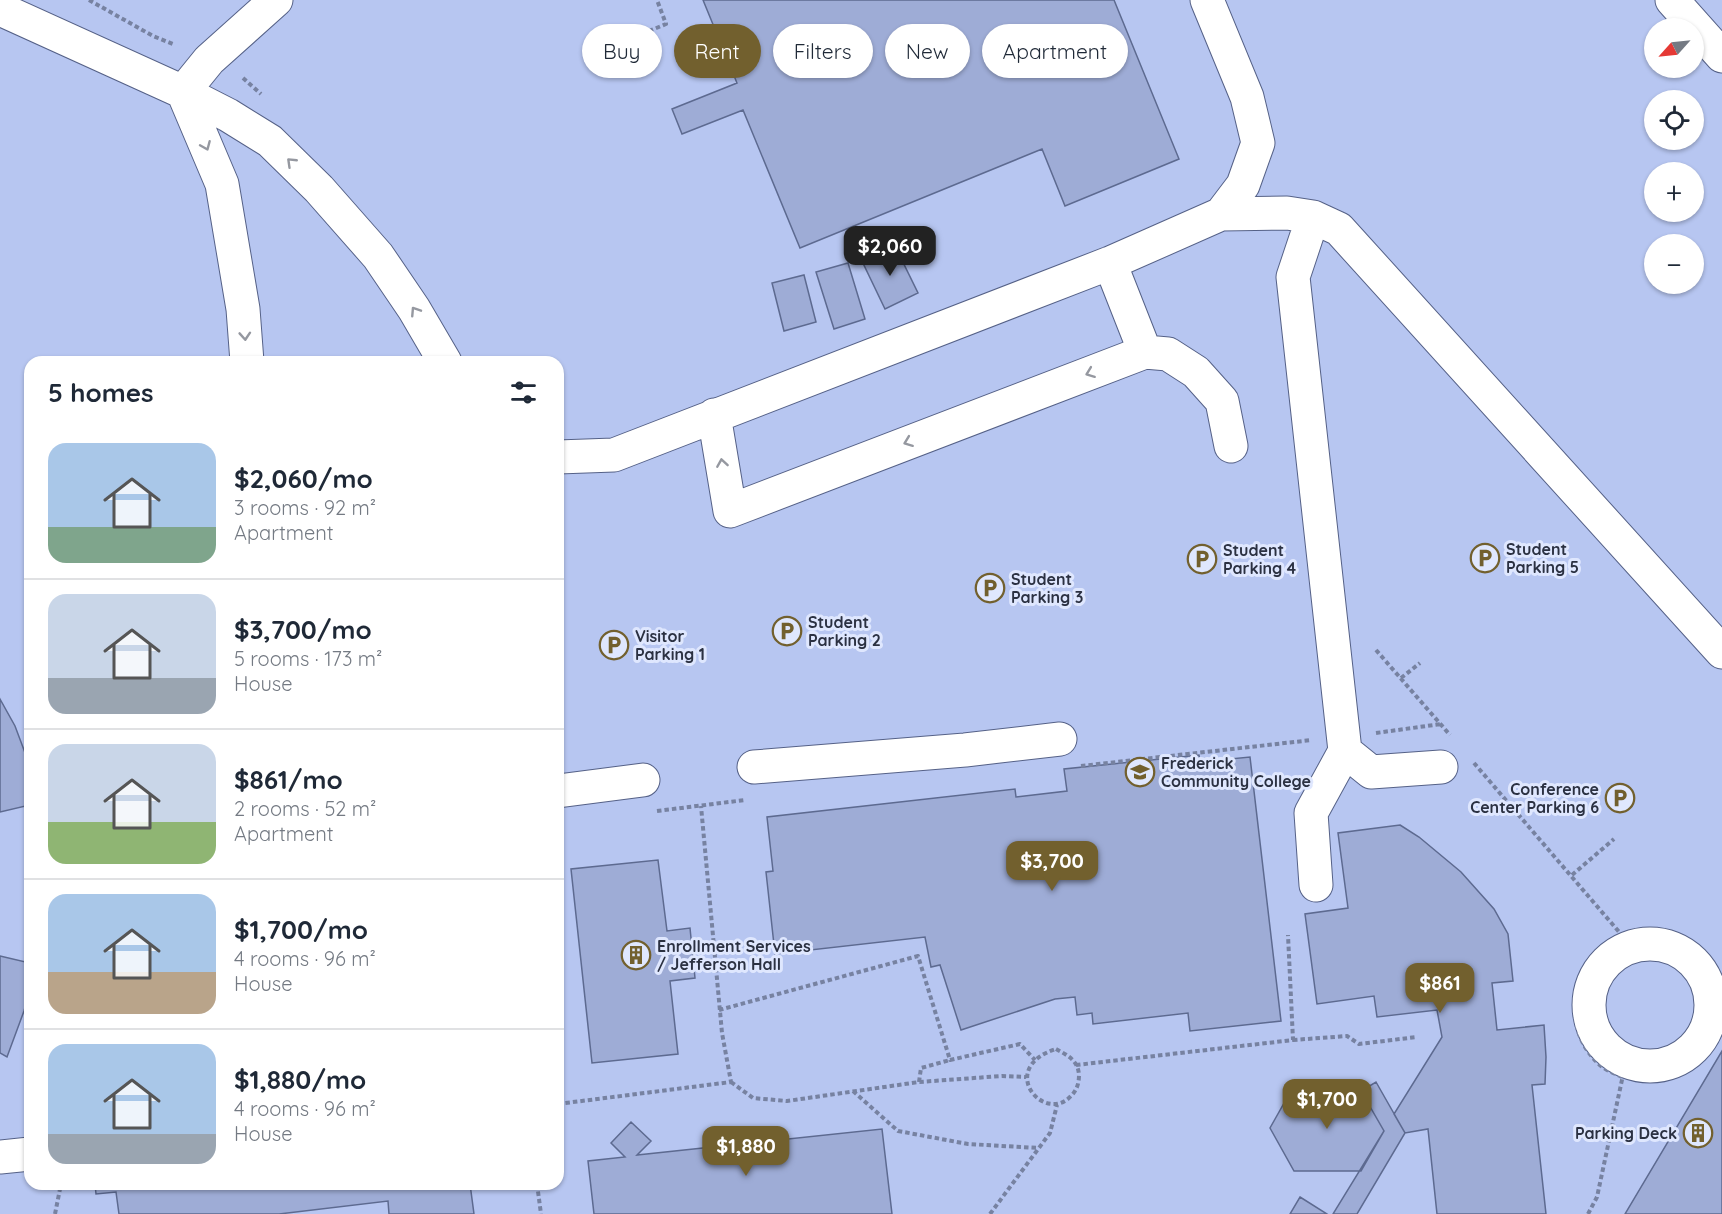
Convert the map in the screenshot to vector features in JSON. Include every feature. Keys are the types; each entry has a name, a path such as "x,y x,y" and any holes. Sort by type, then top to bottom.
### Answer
{"lane":[{"path":"183,92 209,60 276,0"},
{"path":"1207,0 1247,98 1258,143 1243,185 1221,214"},
{"path":"1672,0 1722,56"},
{"path":"0,9 183,92 228,115 270,141 319,189 378,256 414,309 441,356"},
{"path":"183,92 222,184 243,309 247,356"},
{"path":"564,457 614,455 1110,263 1221,214 1287,213 1313,217 1339,229 1722,652"},
{"path":"1313,217 1293,277 1358,742 1371,772 1456,756"},
{"path":"1110,263 1145,352"},
{"path":"714,415 730,511 1145,352 1168,354 1196,372 1222,401 1231,446"},
{"path":"754,767 954,751 1060,739"},
{"path":"1316,885 1311,813 1358,742"},
{"path":"564,790 644,780"},
{"path":"1629,942 1663,944 1683,953 1699,967 1712,967 1709,986 1712,1007 1707,1028 1696,1047 1679,1059 1659,1066 1638,1065 1624,1069 1617,1057 1602,1043 1591,1024 1588,1003 1593,981 1604,963 1629,942"},
{"path":"0,1157 24,1155"}],"path":[{"path":"89,0 153,36 173,44"},
{"path":"657,0 666,24 662,26"},
{"path":"1376,650 1441,724 1456,756 1572,875 1629,942 1596,957 1580,980 1574,1002 1577,1029 1587,1050 1603,1068 1624,1069 1597,1197 1588,1214"},
{"path":"1401,678 1420,663"},
{"path":"1358,742 1441,724"},
{"path":"701,806 719,1010 731,1082"},
{"path":"1572,875 1614,839"},
{"path":"1288,935 1293,1040"},
{"path":"719,1010 918,956 950,1060"},
{"path":"1076,1065 1293,1040 1347,1036 1359,1044 1417,1037"},
{"path":"919,1082 921,1068 1020,1044 1035,1060"},
{"path":"1056,1049 1072,1057 1079,1073 1077,1089 1069,1098 1057,1105 1044,1103 1035,1096 1026,1077 1029,1066 1035,1060 1041,1054 1056,1049"},
{"path":"564,1103 731,1082 753,1098 787,1101 919,1082 1002,1076 1026,1077"},
{"path":"854,1091 898,1131 968,1144 1039,1149"},
{"path":"990,1214 1050,1133 1057,1105"},
{"path":"55,1214 60,1190"},
{"path":"538,1190 541,1214"}],"building":[{"path":"703,0 1114,0 1124,24 982,24 982,78 1128,78 1128,34 1179,159 1065,206 1042,149 800,248 743,110 682,134 672,109 737,83 735,78 761,78 761,24 713,24"},
{"path":"895,246 918,293 885,309 862,261"},
{"path":"848,263 865,319 834,329 816,272"},
{"path":"804,275 816,322 784,331 772,283"},
{"path":"0,699 15,726 24,750 24,806 0,812"},
{"path":"1199,755 1200,762 1250,757 1281,1021 1190,1031 1188,1013 1093,1024 1092,1013 1077,1015 1075,997 1055,999 961,1030 940,965 931,967 925,937 775,954 766,872 773,871 767,817 1015,789 1016,797 1067,791 1064,769"},
{"path":"1400,825 1419,837 1461,872 1494,909 1508,934 1513,981 1492,983 1497,1030 1544,1025 1545,1084 1532,1085 1546,1214 1437,1214 1428,1129 1405,1133 1394,1114 1442,1037 1437,1010 1377,1017 1374,996 1317,1004 1305,914 1348,908 1338,833"},
{"name":"Enrollment Services / Jefferson Hall","path":"658,860 667,931 690,928 695,978 670,981 678,1054 592,1063 571,869"},
{"path":"0,956 24,962 24,1011 7,1057 0,1053"},
{"name":"Parking Deck","path":"1722,1051 1722,1214 1625,1214"},
{"path":"1376,1082 1405,1133 1357,1214 1333,1214 1384,1131 1361,1091"},
{"path":"1292,1089 1361,1091 1384,1131 1361,1171 1294,1171 1270,1128"},
{"path":"631,1122 651,1141 637,1155 882,1129 892,1214 594,1214 588,1161 625,1157 611,1143"},
{"path":"96,1190 471,1190 474,1214 389,1214 388,1201 279,1214 119,1214 116,1192 96,1194"},
{"path":"1300,1197 1327,1214 1290,1214"}],"place":[{"name":"Student Parking 5","path":"1485,558"},
{"name":"Student Parking 4","path":"1202,559"},
{"name":"Student Parking 3","path":"990,588"},
{"name":"Student Parking 2","path":"787,631"},
{"name":"Visitor Parking 1","path":"614,645"},
{"name":"Frederick Community College","path":"1140,772"},
{"name":"Conference Center Parking 6","path":"1620,798"},
{"name":"Enrollment Services / Jefferson Hall","path":"636,955"},
{"name":"Parking Deck","path":"1698,1133"}]}
